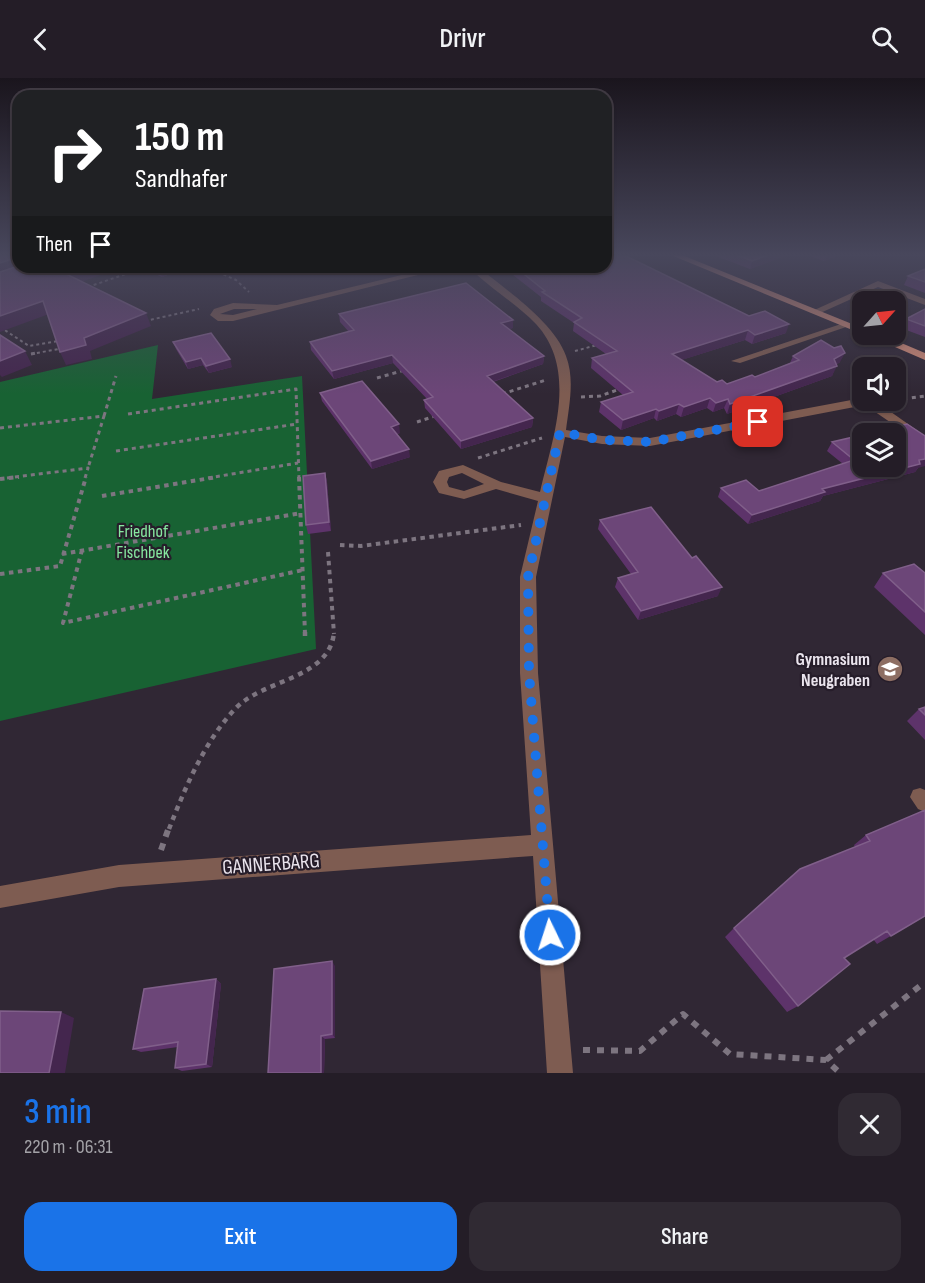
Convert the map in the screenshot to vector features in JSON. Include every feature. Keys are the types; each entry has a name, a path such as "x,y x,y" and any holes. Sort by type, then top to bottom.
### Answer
{"main road":[{"path":"789,301 852,327"},
{"path":"896,345 925,357"}],"street":[{"path":"276,307 233,306 219,310 215,316 224,319 276,307 300,301"},
{"path":"515,301 531,314 560,353 564,374 565,397 560,432 528,577 529,661 560,1073"},
{"path":"815,312 839,301"},
{"path":"736,361 848,325"},
{"path":"560,432 602,440 650,442 852,404"},
{"path":"881,411 925,442"},
{"path":"496,485 464,495 450,494 441,487 440,479 454,469 468,470 496,485 545,498"},
{"name":"GANNERBARG","path":"0,897 119,876 543,844"}],"path":[{"path":"254,301 257,306"},
{"path":"137,323 197,309 219,310"},
{"path":"0,327 29,346 68,339"},
{"path":"10,342 19,339"},
{"path":"56,341 62,353"},
{"path":"560,353 603,344"},
{"path":"37,346 30,356 59,349"},
{"path":"377,378 411,368"},
{"path":"496,396 564,374"},
{"path":"0,574 60,566 61,554 116,376"},
{"path":"128,414 296,389 305,636"},
{"path":"565,397 600,396 621,389"},
{"path":"906,399 925,396"},
{"path":"417,422 440,414"},
{"path":"0,428 104,416"},
{"path":"116,451 297,424"},
{"path":"468,470 474,459 560,432"},
{"path":"102,496 298,463"},
{"path":"0,479 88,468"},
{"path":"61,554 301,513"},
{"path":"340,545 361,546 540,524"},
{"path":"81,550 63,622 303,570"},
{"path":"154,873 163,842 211,741 237,706 318,662 330,650 334,636 328,552"},
{"path":"826,1060 908,993 925,982"},
{"path":"558,1049 640,1051 683,1014 729,1054 826,1060 840,1073"}],"green space":[{"name":"Friedhof Fischbek","path":"158,345 152,399 302,376 316,649 0,721 0,382"}],"building":[{"path":"0,301 42,301 0,316"},
{"path":"43,301 122,301 146,313 84,338 86,345 60,352"},
{"path":"390,301 489,301 513,320 501,323 544,356 487,376 533,418 461,441 424,400 433,397 392,355 332,371 310,342 354,330 339,314"},
{"path":"557,301 719,301 749,316 765,311 789,324 755,335 748,330 672,354 717,382 722,380 727,384 752,375 755,377 799,360 793,356 821,340 834,348 841,346 845,353 834,359 837,366 730,404 728,399 716,403 710,398 684,407 679,404 659,411 656,409 623,420 601,402 633,392 592,358 617,351 574,322 582,318"},
{"path":"925,309 925,326 906,319"},
{"path":"211,333 230,359 206,366 201,358 186,362 173,342"},
{"path":"0,335 25,351 0,361"},
{"path":"362,381 399,424 391,427 409,449 371,461 320,393"},
{"path":"906,424 925,436 925,459 919,460 920,464 906,468"},
{"path":"852,437 852,458 832,442"},
{"path":"852,461 852,477 869,477 822,489 825,492 752,515 721,488 746,480 759,491"},
{"path":"325,473 329,522 306,525 303,476"},
{"path":"651,507 692,558 696,556 722,587 641,611 618,578 638,572 600,520"},
{"path":"914,564 925,573 925,612 883,573"},
{"path":"925,707 925,715 919,709"},
{"path":"925,810 925,916 891,936 887,931 844,958 850,964 798,1006 734,928 800,869 870,841 866,835"},
{"path":"332,961 332,1034 321,1036 321,1073 268,1073 274,969"},
{"path":"216,979 206,1064 175,1068 178,1042 133,1049 144,989"},
{"path":"0,1011 61,1012 49,1073 0,1073"}],"place":[{"name":"Gymnasium Neugraben","path":"890,669"}],"route":[{"path":"550,935 529,673 528,577 560,432 602,440 650,442 758,422"}]}
